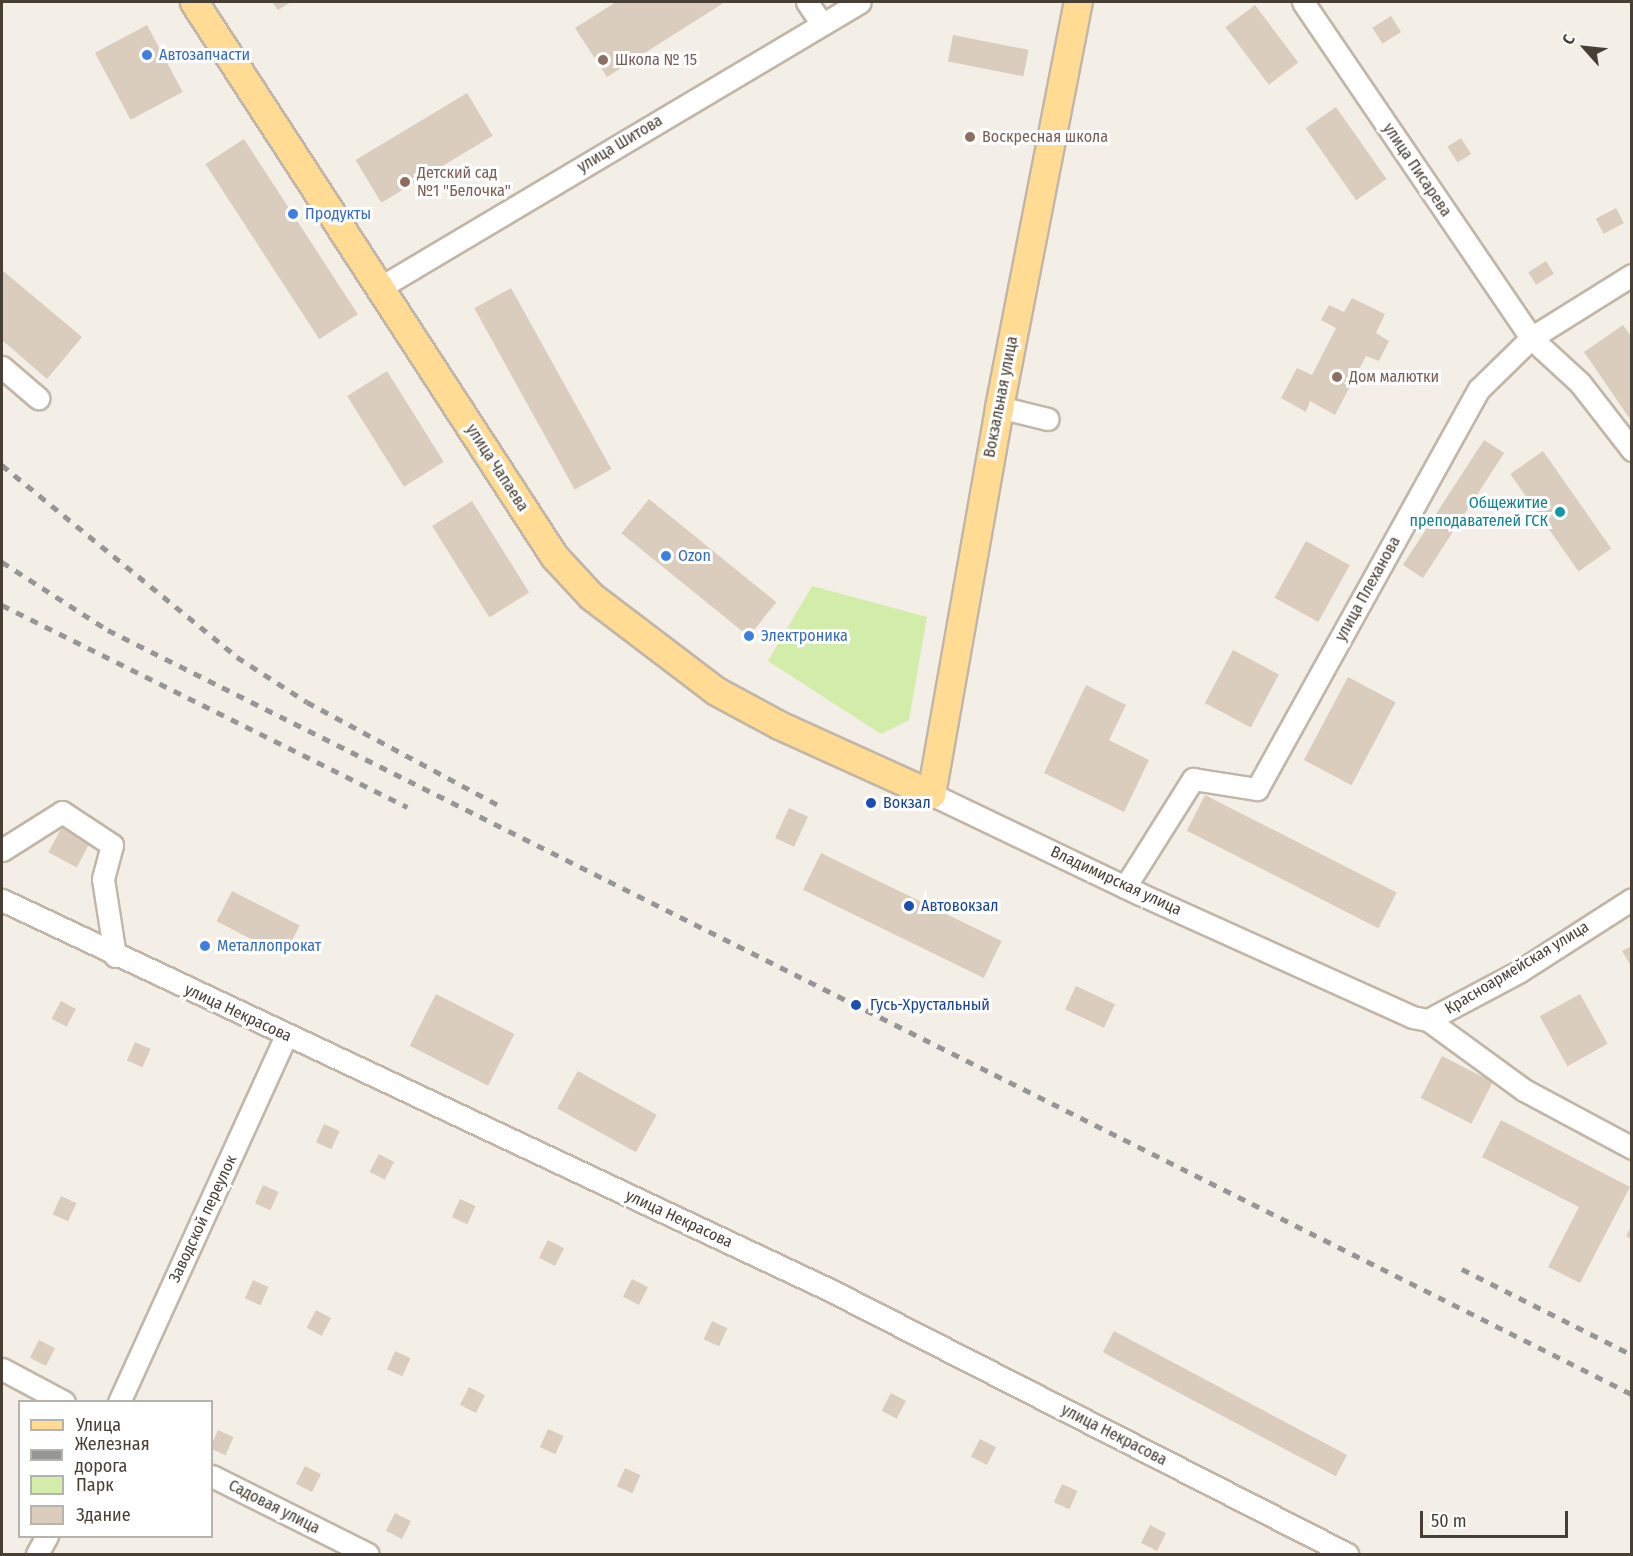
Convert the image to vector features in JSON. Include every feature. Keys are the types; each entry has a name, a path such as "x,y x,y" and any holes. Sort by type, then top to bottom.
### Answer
{"main road":[{"name":"улица Чапаева","path":"194,2 554,556 591,596 716,691 779,725 931,794"},
{"name":"Вокзальная улица","path":"931,794 999,407 1078,2"}],"street":[{"path":"807,2 822,24"},
{"name":"улица Шитова","path":"381,287 860,2"},
{"name":"улица Писарева","path":"1308,3 1531,338 1581,383 1632,450"},
{"name":"улица Плеханова","path":"1125,887 1193,779 1257,789 1479,389 1531,338 1632,275"},
{"path":"2,367 38,398"},
{"path":"999,407 1048,419"},
{"name":"Владимирская улица","path":"931,794 1125,887 1302,965"},
{"path":"2,850 62,812 112,845 103,879 115,956"},
{"name":"Красноармейская улица","path":"1302,965 1412,1017 1428,1020 1520,971 1632,899"},
{"name":"улица Некрасова","path":"2,900 115,956 828,1289 1347,1554"},
{"path":"1428,1020 1524,1090 1632,1148"},
{"name":"Заводской переулок","path":"119,1400 286,1036"},
{"path":"2,1369 62,1400"},
{"name":"Садовая улица","path":"213,1476 368,1554"},
{"path":"37,1554 46,1538"}],"green space":[{"path":"812,586 927,617 909,720 881,734 768,661"}],"building":[{"path":"272,2 291,2 278,10"},
{"path":"616,2 725,2 607,77 575,28"},
{"path":"1255,5 1298,63 1269,85 1225,27"},
{"path":"1391,16 1401,32 1382,44 1372,28"},
{"path":"147,25 183,92 131,120 95,53"},
{"path":"953,35 1029,50 1023,76 948,62"},
{"path":"467,93 493,136 381,203 356,160"},
{"path":"1336,107 1386,179 1356,200 1306,128"},
{"path":"1461,138 1471,154 1457,163 1447,146"},
{"path":"244,139 358,314 319,339 205,164"},
{"path":"1616,208 1624,223 1604,234 1596,219"},
{"path":"1546,261 1554,274 1536,285 1528,272"},
{"path":"2,270 82,337 47,379 2,340"},
{"path":"511,288 611,469 575,489 474,308"},
{"path":"1352,298 1385,314 1376,333 1389,341 1379,361 1366,356 1335,415 1310,401 1306,412 1281,398 1297,368 1312,375 1336,328 1321,320 1329,305 1344,312"},
{"path":"1623,325 1632,337 1632,422 1584,352"},
{"path":"387,371 444,462 404,487 347,396"},
{"path":"1484,440 1504,453 1423,578 1403,565"},
{"name":"Общежитие преподавателей ГСК","path":"1543,451 1611,548 1578,571 1510,474"},
{"path":"649,499 776,602 749,636 621,533"},
{"path":"472,501 529,593 489,617 432,526"},
{"path":"1306,541 1350,565 1318,622 1274,598"},
{"path":"1233,650 1279,674 1251,727 1205,703"},
{"path":"1348,677 1396,702 1352,785 1304,760"},
{"path":"1086,685 1126,705 1109,740 1149,760 1124,812 1044,773"},
{"path":"1205,795 1397,893 1378,928 1187,831"},
{"path":"789,808 808,817 794,847 775,838"},
{"path":"63,825 91,840 77,867 48,852"},
{"name":"Гусь-Хрустальный","path":"821,853 1002,941 984,978 803,890"},
{"path":"232,891 300,926 284,956 217,921"},
{"path":"1632,946 1632,968 1622,951"},
{"path":"1076,986 1115,1004 1104,1028 1065,1010"},
{"path":"436,994 514,1034 488,1086 410,1046"},
{"path":"1580,994 1608,1044 1567,1066 1540,1016"},
{"path":"61,1001 76,1009 67,1027 52,1019"},
{"path":"135,1042 151,1049 142,1067 127,1060"},
{"path":"1442,1056 1493,1082 1471,1124 1421,1098"},
{"path":"578,1071 657,1115 636,1152 557,1109"},
{"path":"1501,1120 1630,1187 1580,1283 1548,1267 1579,1207 1482,1157"},
{"path":"324,1124 340,1131 331,1149 316,1142"},
{"path":"379,1154 394,1162 385,1180 370,1172"},
{"path":"263,1185 279,1192 270,1210 255,1203"},
{"path":"61,1196 76,1203 68,1221 53,1214"},
{"path":"460,1199 476,1206 467,1224 452,1217"},
{"path":"1632,1225 1632,1239 1626,1236"},
{"path":"548,1240 564,1248 555,1266 539,1258"},
{"path":"632,1279 648,1287 639,1305 623,1297"},
{"path":"253,1280 269,1287 260,1305 245,1298"},
{"path":"316,1310 331,1318 322,1336 307,1328"},
{"path":"712,1321 727,1328 719,1346 704,1339"},
{"path":"1114,1331 1347,1455 1336,1476 1103,1352"},
{"path":"39,1340 55,1348 46,1366 30,1358"},
{"path":"395,1351 411,1358 402,1376 387,1369"},
{"path":"469,1387 485,1395 476,1413 460,1405"},
{"path":"891,1393 906,1401 897,1419 882,1411"},
{"path":"548,1429 564,1436 555,1454 540,1447"},
{"path":"218,1430 234,1437 225,1455 213,1450 213,1441"},
{"path":"980,1439 996,1447 987,1465 971,1457"},
{"path":"305,1466 321,1474 312,1492 296,1484"},
{"path":"625,1468 641,1475 632,1493 617,1486"},
{"path":"1062,1484 1078,1491 1069,1509 1054,1502"},
{"path":"395,1513 411,1521 402,1539 386,1531"},
{"path":"1150,1525 1166,1533 1157,1551 1141,1543"}],"railway":[{"path":"2,465 237,657 307,702 498,805"},
{"path":"2,562 108,630 1632,1394"},
{"path":"2,605 407,807"},
{"path":"1462,1269 1632,1355"}],"place":[{"name":"Автозапчасти","path":"147,55"},
{"name":"Школа № 15","path":"603,60"},
{"name":"Воскресная школа","path":"970,137"},
{"name":"Детский сад №1 \"Белочка\"","path":"405,182"},
{"name":"Продукты","path":"293,214"},
{"name":"Дом малютки","path":"1337,377"},
{"name":"Общежитие преподавателей ГСК","path":"1560,512"},
{"name":"Ozon","path":"666,556"},
{"name":"Электроника","path":"749,636"},
{"name":"Вокзал","path":"871,803"},
{"name":"Автовокзал","path":"909,906"},
{"name":"Металлопрокат","path":"205,946"},
{"name":"Гусь-Хрустальный","path":"856,1005"}]}
